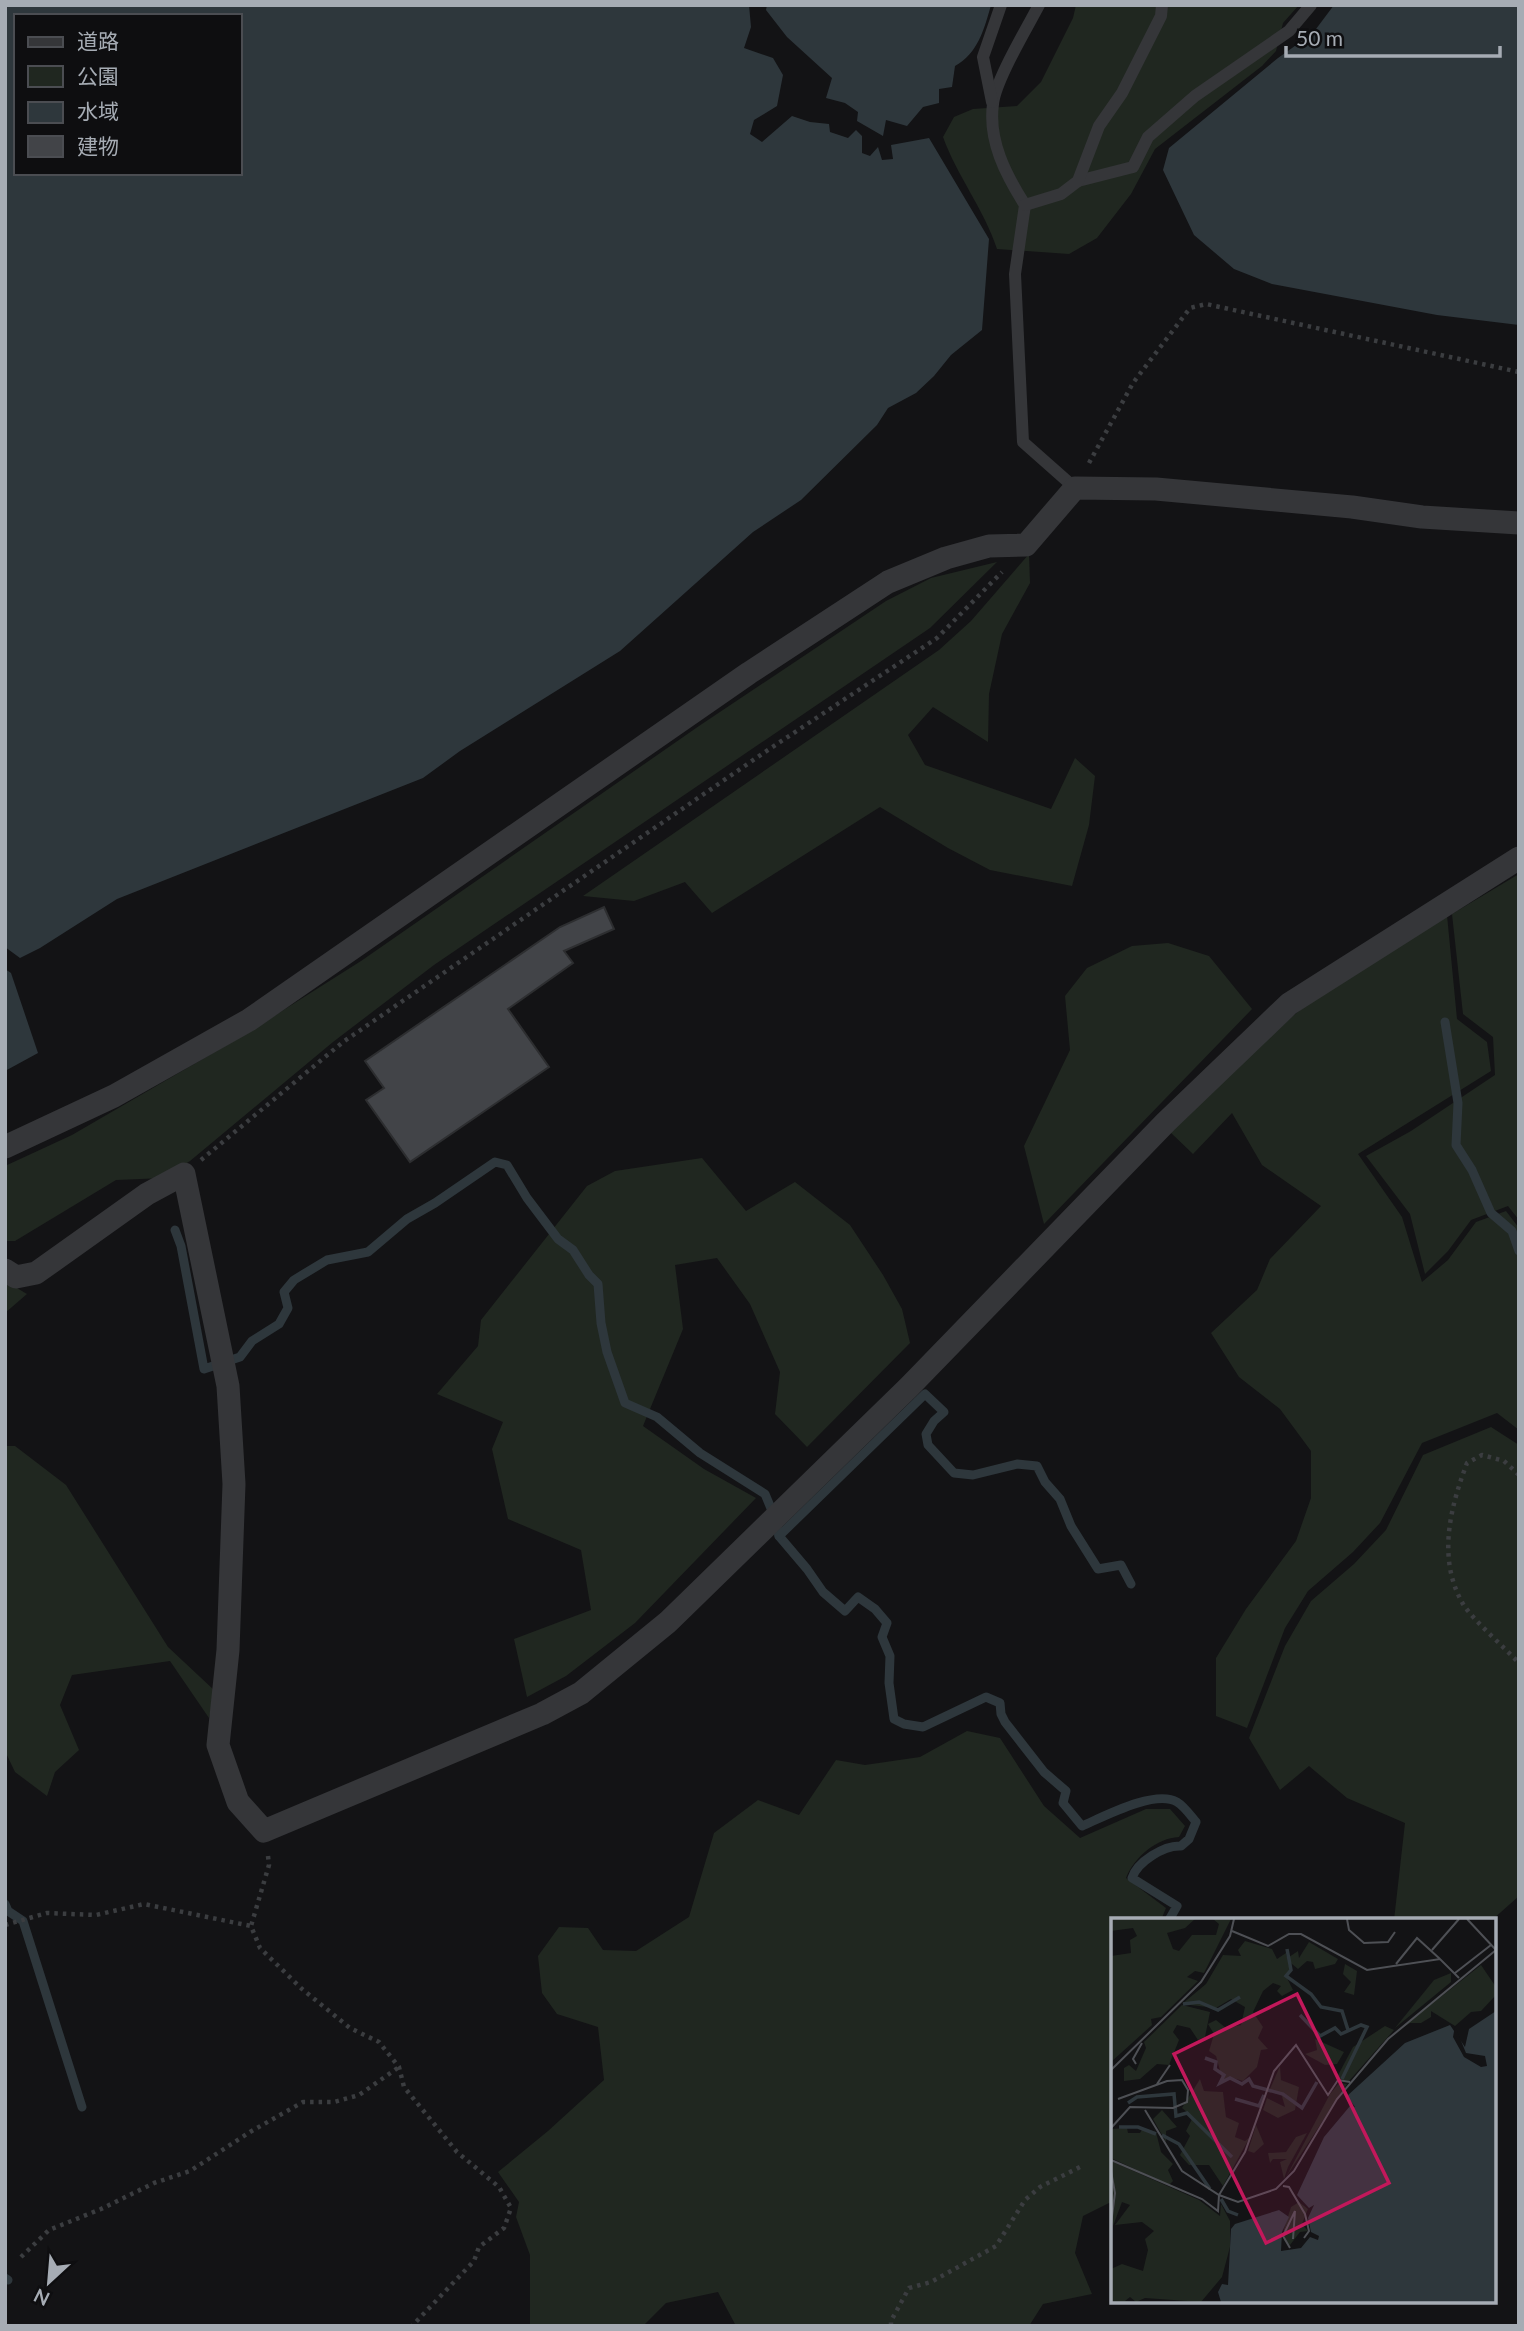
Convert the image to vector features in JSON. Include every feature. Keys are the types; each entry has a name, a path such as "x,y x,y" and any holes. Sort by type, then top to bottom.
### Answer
{"street":[{"path":"5,1147 114,1096 249,1020 749,673 888,582 957,555 989,547 1026,545 1075,488 1156,489 1422,517 1519,523"},
{"path":"5,1270 16,1277 36,1273 147,1194 184,1174 228,1386 234,1484 228,1650 218,1745 238,1802 264,1831 542,1714 581,1693 667,1622 900,1396 1166,1122 1289,1004 1519,858"}],"lane":[{"path":"1001,5 983,57 992,103 995,139 1007,177 1025,205 1015,274 1023,442 1075,488"},
{"path":"992,103 1039,5"},
{"path":"1078,181 1098,126 1122,93 1161,10 1170,5"},
{"path":"1025,205 1061,194 1078,181 1133,167 1148,137 1195,96 1289,31 1311,5"}],"path":[{"path":"1075,488 1133,383 1190,308 1206,304 1519,372"},
{"path":"184,1174 343,1042 765,752 937,638 964,613 1026,545"},
{"path":"1519,1475 1504,1461 1482,1455 1467,1463 1454,1497 1448,1537 1450,1572 1464,1605 1519,1663"},
{"path":"264,1831 269,1865 251,1926 260,1948 302,1989 349,2028 379,2042 399,2067 404,2087 457,2152 499,2187 511,2208 504,2228 479,2247 474,2261 412,2326"},
{"path":"5,1925 47,1913 96,1915 144,1904 251,1926"},
{"path":"21,2257 49,2230 154,2183 190,2171 303,2102 334,2102 359,2095 399,2067"},
{"path":"891,2326 891,2321 909,2288 930,2282 996,2246 1025,2200 1040,2187 1084,2165"}],"green space":[{"path":"1076,5 1299,5 1283,23 1276,51 1262,66 1155,149 1131,194 1097,238 1069,254 997,249 943,137 954,117 973,109 1017,106 1041,82 1073,18"},
{"path":"1029,554 1030,583 1002,634 989,694 988,742 933,707 908,735 925,765 1051,809 1075,758 1095,776 1089,825 1072,886 990,870 880,807 712,913 685,882 634,901 583,896 939,650 971,621"},
{"path":"997,562 930,628 434,965 333,1042 190,1161 164,1178 116,1180 15,1241 5,1241 5,1166 72,1135 244,1035 361,961 699,726 886,601 931,578"},
{"path":"1519,874 1519,1220 1508,1206 1471,1220 1448,1251 1425,1274 1410,1214 1366,1156 1411,1131 1495,1075 1493,1037 1463,1014 1452,914"},
{"path":"1447,915 1457,1019 1487,1042 1491,1071 1358,1154 1402,1217 1422,1282 1448,1260 1476,1222 1506,1211 1519,1228 1519,1430 1497,1413 1422,1443 1380,1523 1353,1552 1308,1591 1285,1628 1247,1728 1216,1716 1216,1658 1246,1609 1296,1541 1311,1498 1311,1451 1280,1409 1239,1377 1211,1333 1257,1290 1270,1259 1321,1206 1262,1165 1232,1113 1193,1154 1169,1131 1260,1044 1307,1004"},
{"path":"1168,943 1209,956 1252,1009 1044,1224 1024,1146 1070,1050 1065,996 1087,968 1132,946"},
{"path":"702,1158 746,1211 795,1182 850,1225 902,1309 910,1343 807,1447 775,1414 780,1372 750,1304 717,1258 675,1265 683,1329 643,1426 704,1469 756,1498 635,1623 566,1676 527,1697 514,1639 591,1610 581,1550 508,1519 492,1449 503,1422 437,1394 478,1346 481,1320 587,1186 615,1171"},
{"path":"5,1281 27,1294 5,1313"},
{"path":"1491,1427 1519,1445 1519,1896 1494,1918 1394,1918 1405,1823 1347,1798 1309,1766 1280,1790 1249,1738 1285,1646 1311,1601 1354,1564 1386,1530 1423,1455"},
{"path":"5,1446 15,1446 66,1485 168,1647 215,1691 209,1718 170,1661 72,1675 60,1705 79,1750 55,1772 47,1796 15,1772 5,1751"},
{"path":"967,1731 1000,1738 1044,1806 1080,1838 1146,1809 1170,1809 1185,1826 1179,1837 1163,1841 1140,1856 1126,1878 1166,1908 1162,1918 1111,1918 1111,2202 1083,2216 1075,2253 1092,2294 1043,2304 1029,2326 736,2326 718,2292 666,2303 643,2326 530,2326 530,2255 516,2217 519,2202 498,2172 604,2080 598,2027 557,2014 542,1993 538,1956 559,1927 588,1928 603,1950 636,1951 689,1917 714,1833 758,1800 799,1815 836,1760 865,1765 920,1757"}],"water":[{"path":"5,5 749,5 751,27 744,48 773,58 783,75 777,106 754,120 750,134 762,142 792,116 829,124 830,132 848,138 856,130 862,136 862,153 870,156 878,147 882,160 893,159 891,145 929,138 989,239 982,330 951,355 916,393 888,408 877,425 801,500 753,532 620,651 460,751 423,778 117,899 20,958 5,947"},
{"path":"767,5 991,5 975,48 955,66 952,87 939,89 939,103 923,107 907,126 886,120 883,136 857,121 858,112 845,103 826,98 832,78 787,37 766,10"},
{"path":"1334,5 1519,5 1519,325 1437,315 1272,284 1234,269 1194,235 1163,170 1169,148 1278,58 1313,33"},
{"path":"5,969 11,973 38,1053 5,1071"}],"building":[{"path":"604,907 614,929 564,951 573,963 508,1009 549,1067 410,1162 366,1100 384,1088 365,1061 560,927"}],"waterway":[{"path":"1445,1022 1458,1103 1456,1145 1472,1170 1491,1213 1512,1231 1519,1251"},
{"path":"175,1230 181,1246 204,1369 240,1357 252,1341 279,1324 288,1308 284,1292 294,1280 327,1260 368,1252 407,1219 495,1162 507,1165 527,1198 558,1239 573,1250 598,1284 601,1323 607,1352 625,1403 657,1417 700,1453 765,1494 779,1536 823,1592 845,1611 858,1597 875,1609 887,1623 882,1637 890,1656 889,1683 894,1719 904,1724 923,1727 986,1697 1000,1703 1005,1722 1044,1772 1066,1791 1063,1803 1082,1826 1115,1811 1156,1799 1177,1802 1187,1811 1196,1822 1189,1839 1181,1846 1167,1848 1152,1856 1139,1866 1132,1878 1177,1906 1170,1918"},
{"path":"779,1536 925,1394 944,1412 926,1434 928,1445 954,1473 973,1475 1017,1464 1037,1466 1045,1482 1060,1499 1071,1526 1098,1569 1121,1565 1131,1584"},
{"path":"5,1904 8,1911 23,1921 82,2107"}]}
